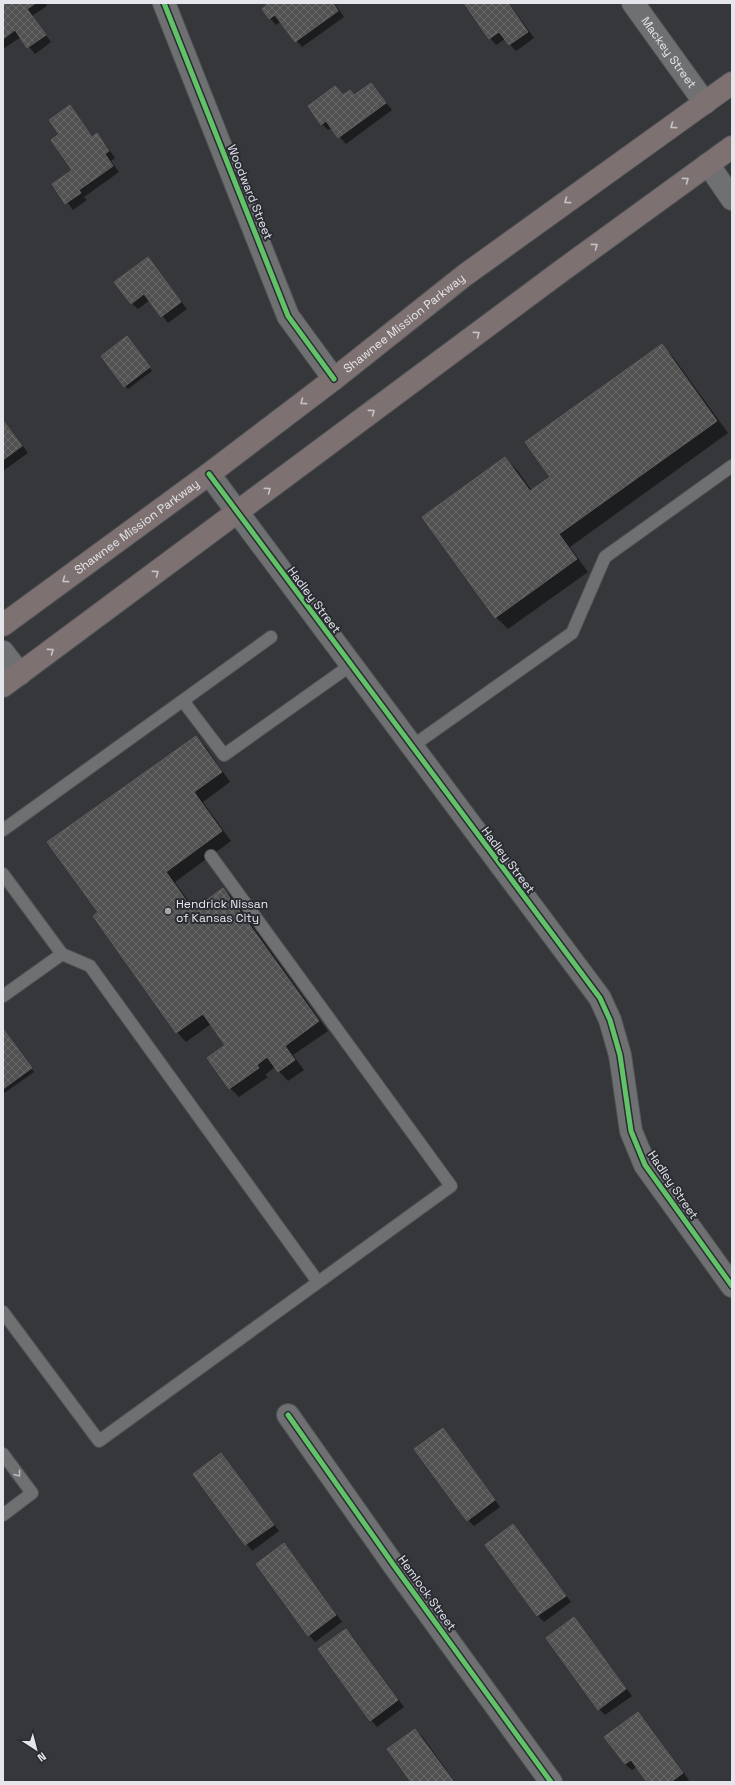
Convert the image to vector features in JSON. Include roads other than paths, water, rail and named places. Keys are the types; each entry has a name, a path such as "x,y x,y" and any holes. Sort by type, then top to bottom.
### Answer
{"highway":[{"name":"Shawnee Mission Parkway","path":"3,625 209,474 465,275 732,83"},
{"path":"11,680 564,269 732,147"}],"street":[{"name":"Woodward Street","path":"164,3 288,316 334,378"},
{"name":"Mackey Street","path":"633,3 705,103"},
{"path":"708,164 732,199"},
{"name":"Hadley Street","path":"209,474 411,747 600,998 610,1020 620,1055 631,1131 644,1165 732,1286"},
{"path":"3,652 11,680"},
{"name":"Hemlock Street","path":"288,1415 395,1567 551,1782"}],"lane":[{"path":"411,747 572,633 606,557 732,466"},
{"path":"3,830 272,637"},
{"path":"183,701 224,755 350,665"},
{"path":"3,1312 100,1441 450,1186 211,856"},
{"path":"3,874 62,954 90,966 318,1282"},
{"path":"3,996 62,954"},
{"path":"3,1454 32,1493 3,1515"}],"place":[{"name":"Hendrick Nissan of Kansas City","path":"168,911"}]}
